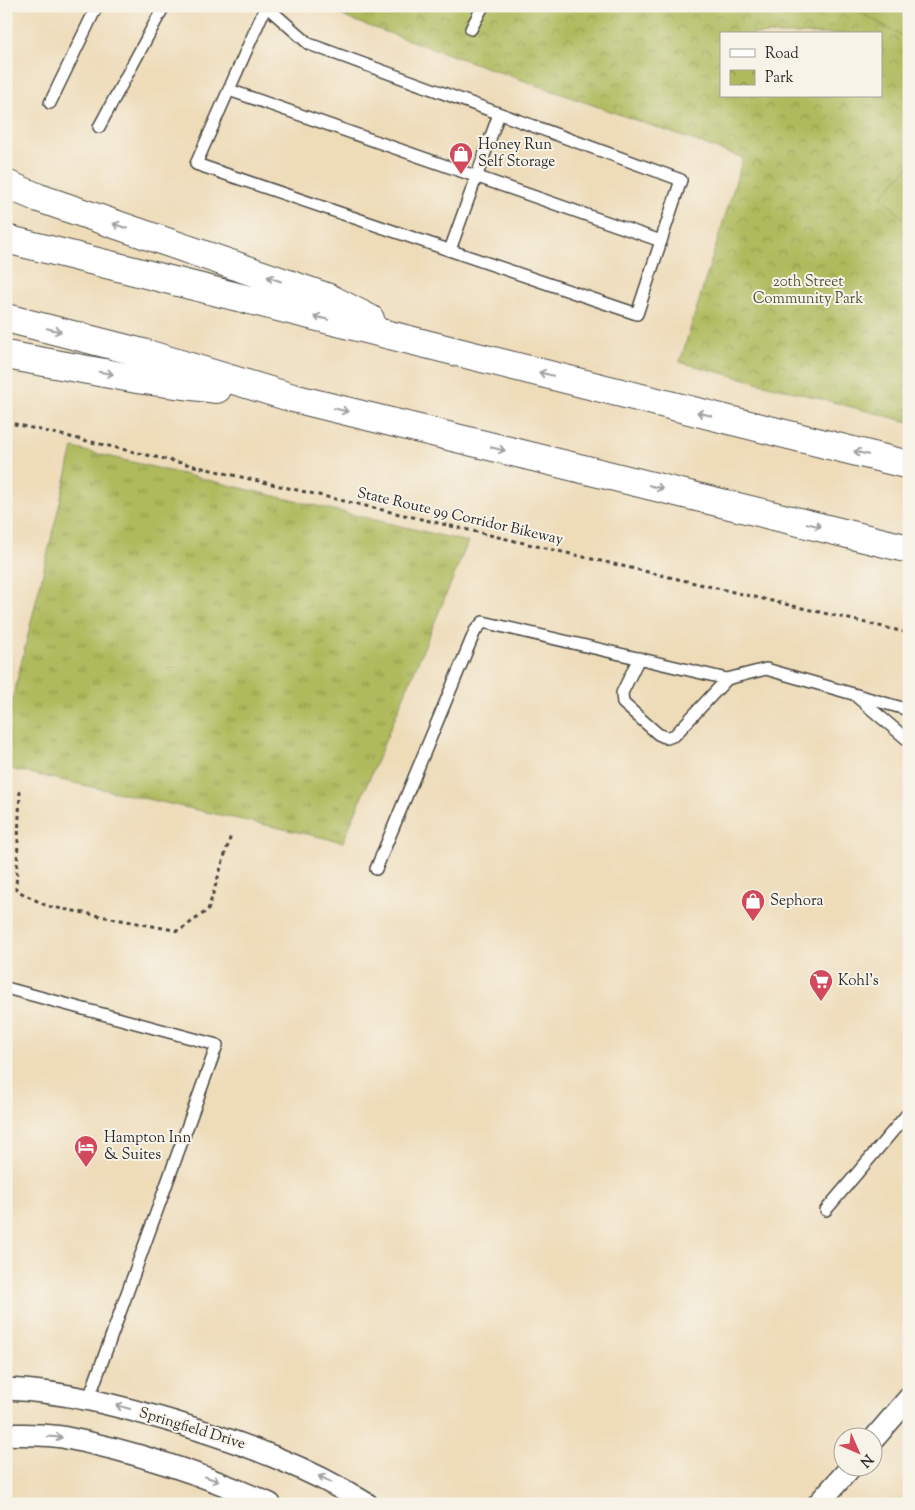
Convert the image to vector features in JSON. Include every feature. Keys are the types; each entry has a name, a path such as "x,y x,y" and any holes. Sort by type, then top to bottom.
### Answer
{"highway":[{"path":"6,184 40,198 329,298 414,341"},
{"path":"6,239 909,465"},
{"path":"6,318 147,354 293,398 909,548"},
{"path":"6,355 137,379 293,398"}],"street":[{"name":"Springfield Drive","path":"6,1389 89,1398 240,1442 321,1477 367,1504"},
{"path":"882,1429 909,1398"},
{"path":"6,1434 66,1438 164,1462 223,1483 270,1504"},
{"path":"818,1504 841,1478"}],"lane":[{"path":"50,102 97,6"},
{"path":"99,128 164,6"},
{"path":"266,6 309,44 682,180 637,314 196,164 266,6"},
{"path":"471,28 483,6"},
{"path":"229,90 661,241"},
{"path":"450,250 499,114"},
{"path":"376,868 475,630 483,622 727,679 766,669 909,710"},
{"path":"639,658 622,693 623,702 658,734 667,738 675,735 727,679"},
{"path":"853,694 909,741"},
{"path":"6,988 217,1045 89,1398"},
{"path":"826,1210 909,1112"}],"path":[{"name":"State Route 99 Corridor Bikeway","path":"6,422 909,633"},
{"path":"20,791 16,890 47,906 179,930 208,910 231,835"}],"green space":[{"name":"20th Street Community Park","path":"327,6 909,6 909,422 680,362 743,158 349,19"},
{"path":"850,6 909,6 909,36 907,39"},
{"path":"909,167 909,224 881,196"},
{"path":"73,448 468,542 343,842 6,768 6,726"}],"place":[{"name":"Honey Run Self Storage","path":"461,175"},
{"name":"Sephora","path":"753,922"},
{"name":"Kohl's","path":"821,1002"},
{"name":"Hampton Inn & Suites","path":"86,1168"}]}
